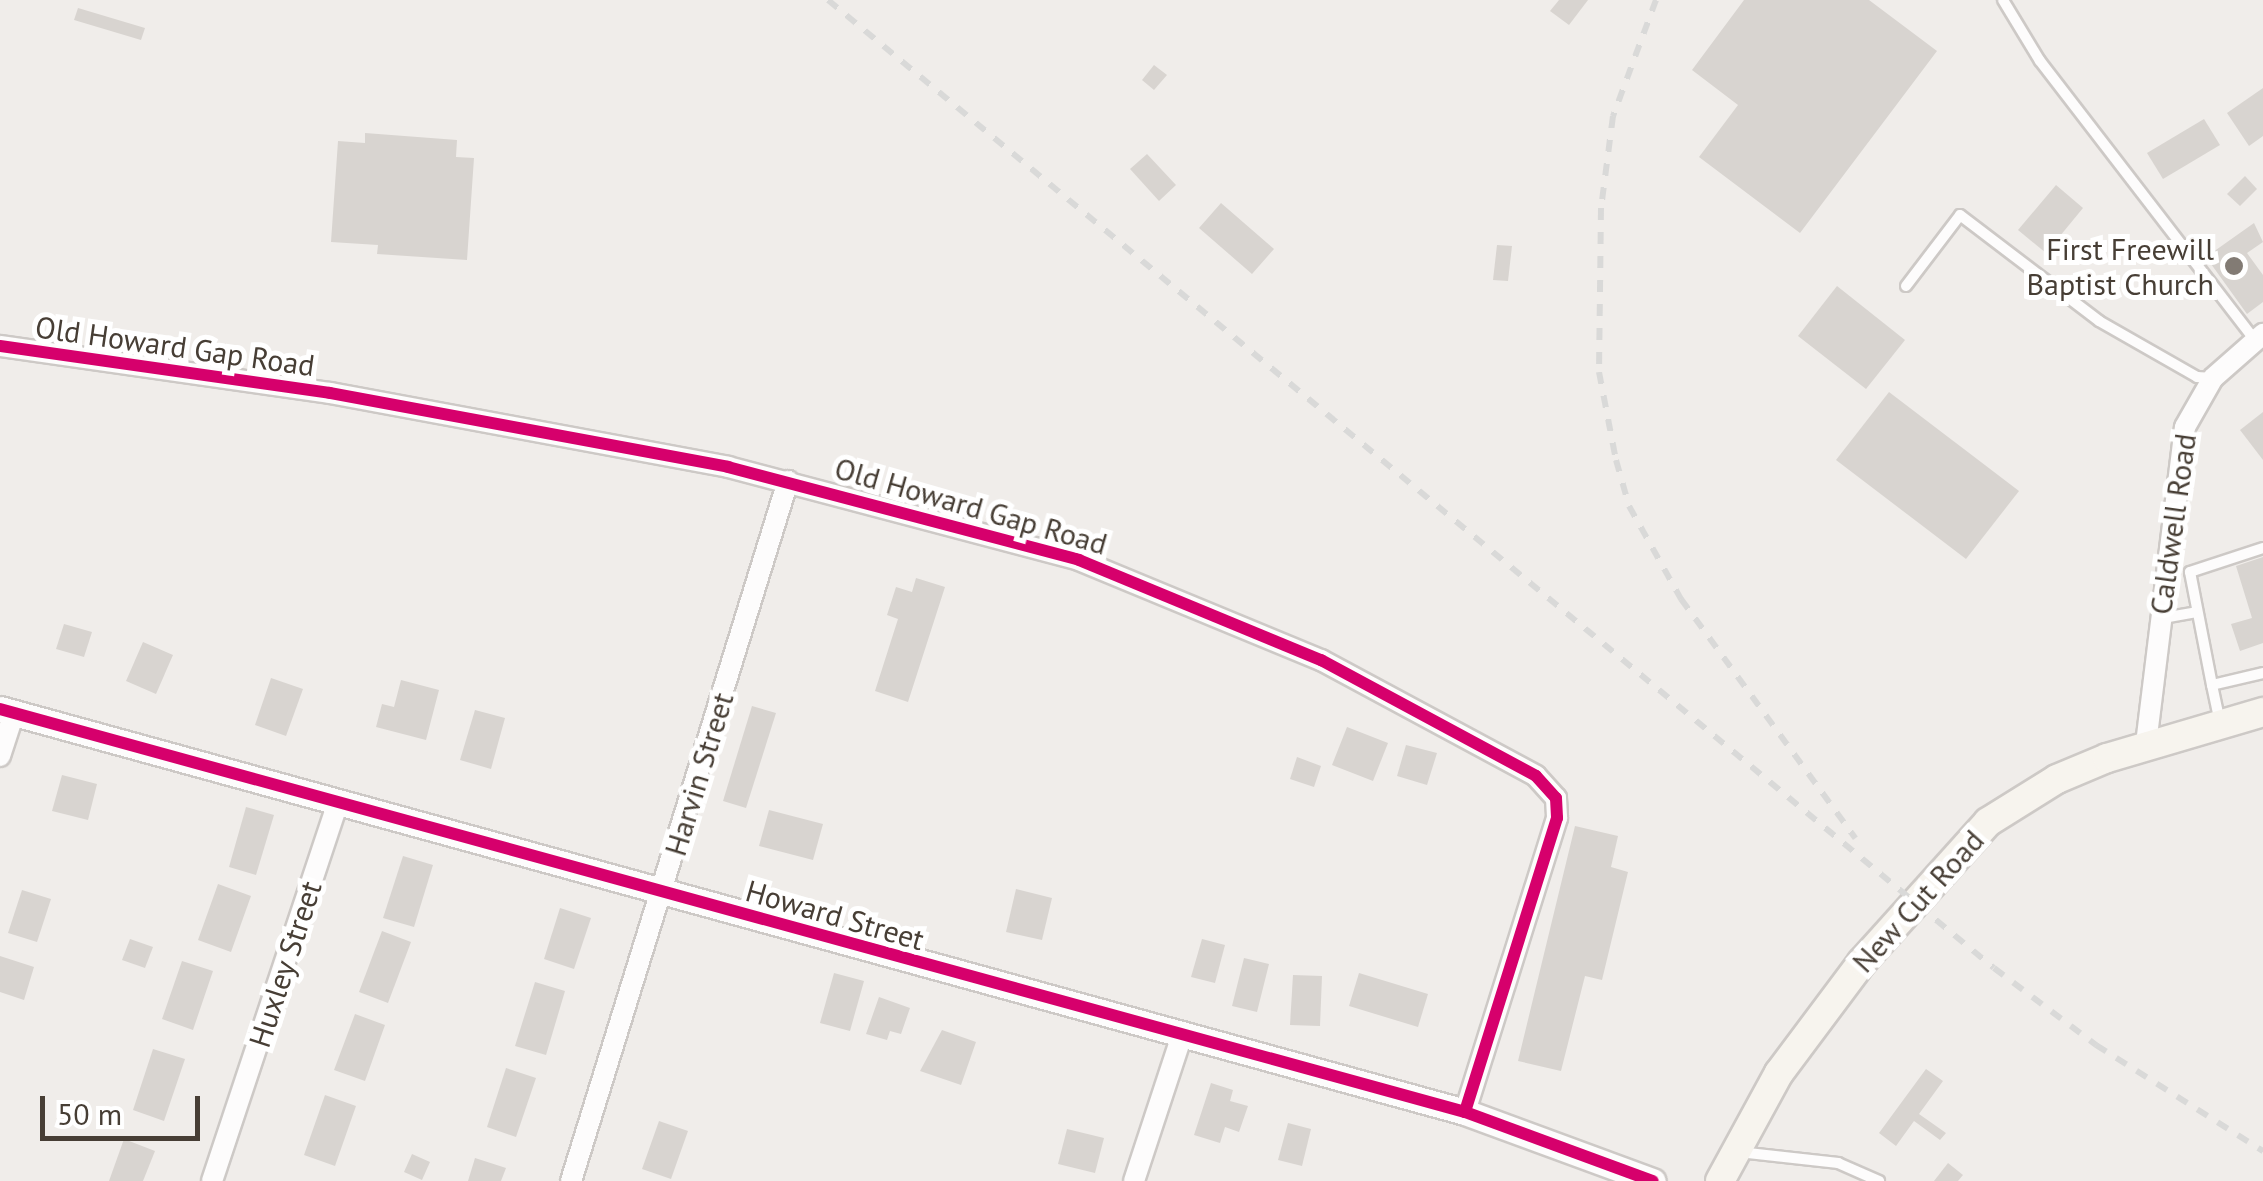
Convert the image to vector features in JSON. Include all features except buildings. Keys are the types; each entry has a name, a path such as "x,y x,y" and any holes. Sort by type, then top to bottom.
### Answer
{"main road":[{"name":"New Cut Road","path":"1720,1181 1779,1073 1862,962 1958,849 2056,778 2146,744 2263,712"}],"street":[{"name":"Caldwell Road","path":"2146,744 2185,427 2213,378 2259,337"},
{"name":"Old Howard Gap Road","path":"0,346 528,427 788,481 1079,560 1158,588 1322,660 1545,782 1558,818 1466,1112"},
{"name":"Harvin Street","path":"571,1181 788,481"},
{"name":"Howard Street","path":"7,710 1180,1038 1466,1112 1654,1181"},
{"path":"0,756 7,710"},
{"name":"Huxley Street","path":"212,1181 338,803"},
{"path":"1134,1181 1180,1038"}],"lane":[{"path":"2004,0 2040,61 2259,337"},
{"path":"1906,286 1960,214 2099,322 2197,376 2213,378"},
{"path":"2220,722 2190,572 2263,548"},
{"path":"2160,619 2196,612"},
{"path":"2212,685 2263,673"},
{"path":"1733,1151 1838,1163 1880,1181"}],"railway":[{"path":"828,0 1994,968 2096,1045 2263,1151"},
{"path":"1656,0 1613,116 1601,208 1599,372 1616,460 1629,506 1681,599 1855,838"}],"cycle path":[{"path":"0,346 330,393 728,467 1079,560 1321,660 1536,776 1556,798 1557,818 1465,1112"},
{"path":"0,709 1465,1112 1653,1181"}],"place":[{"name":"First Freewill Baptist Church","path":"2234,266"}]}
